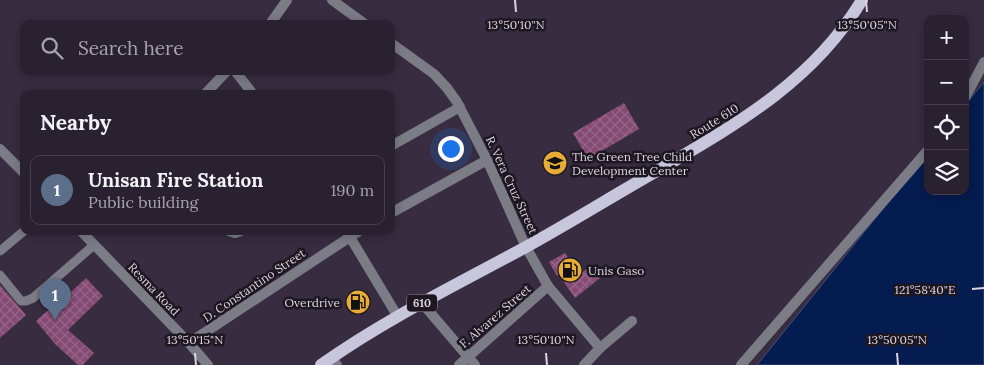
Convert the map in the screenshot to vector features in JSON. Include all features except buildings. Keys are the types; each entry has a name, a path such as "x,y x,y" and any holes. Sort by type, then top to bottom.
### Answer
{"main road":[{"name":"Route 610","path":"526,247 733,126 762,106 788,86 823,53 848,23 862,0"},
{"name":"610","path":"332,363 398,316 526,247"}],"street":[{"path":"273,20 287,0"},
{"path":"332,0 360,20"},
{"name":"R. Vera Cruz Street","path":"395,46 434,74 447,88 460,107 487,160 526,247 548,286 600,348"},
{"path":"969,90 984,62"},
{"path":"209,90 223,75"},
{"path":"238,75 250,90"},
{"path":"395,144 460,107"},
{"path":"0,148 20,169"},
{"path":"741,365 924,155"},
{"path":"395,211 487,160"},
{"name":"Resma Road","path":"85,235 208,365"},
{"name":"D. Constantino Street","path":"189,343 349,235"},
{"path":"353,235 398,316"},
{"name":"F. Alvarez Street","path":"459,365 548,286"},
{"path":"422,303 475,365"},
{"path":"584,365 600,348 632,321"}],"lane":[{"path":"0,251 20,234"},
{"path":"0,275 21,301 26,301 33,298 94,245"}],"water":[{"path":"984,82 984,365 757,365 924,158 924,195 969,195 969,100"}],"place":[{"name":"The Green Tree Child Development Center","path":"555,163"},
{"name":"Unis Gaso","path":"570,270"},
{"name":"Overdrive","path":"358,302"},
{"name":"Unisan Fire Station","path":"55,320"}]}
